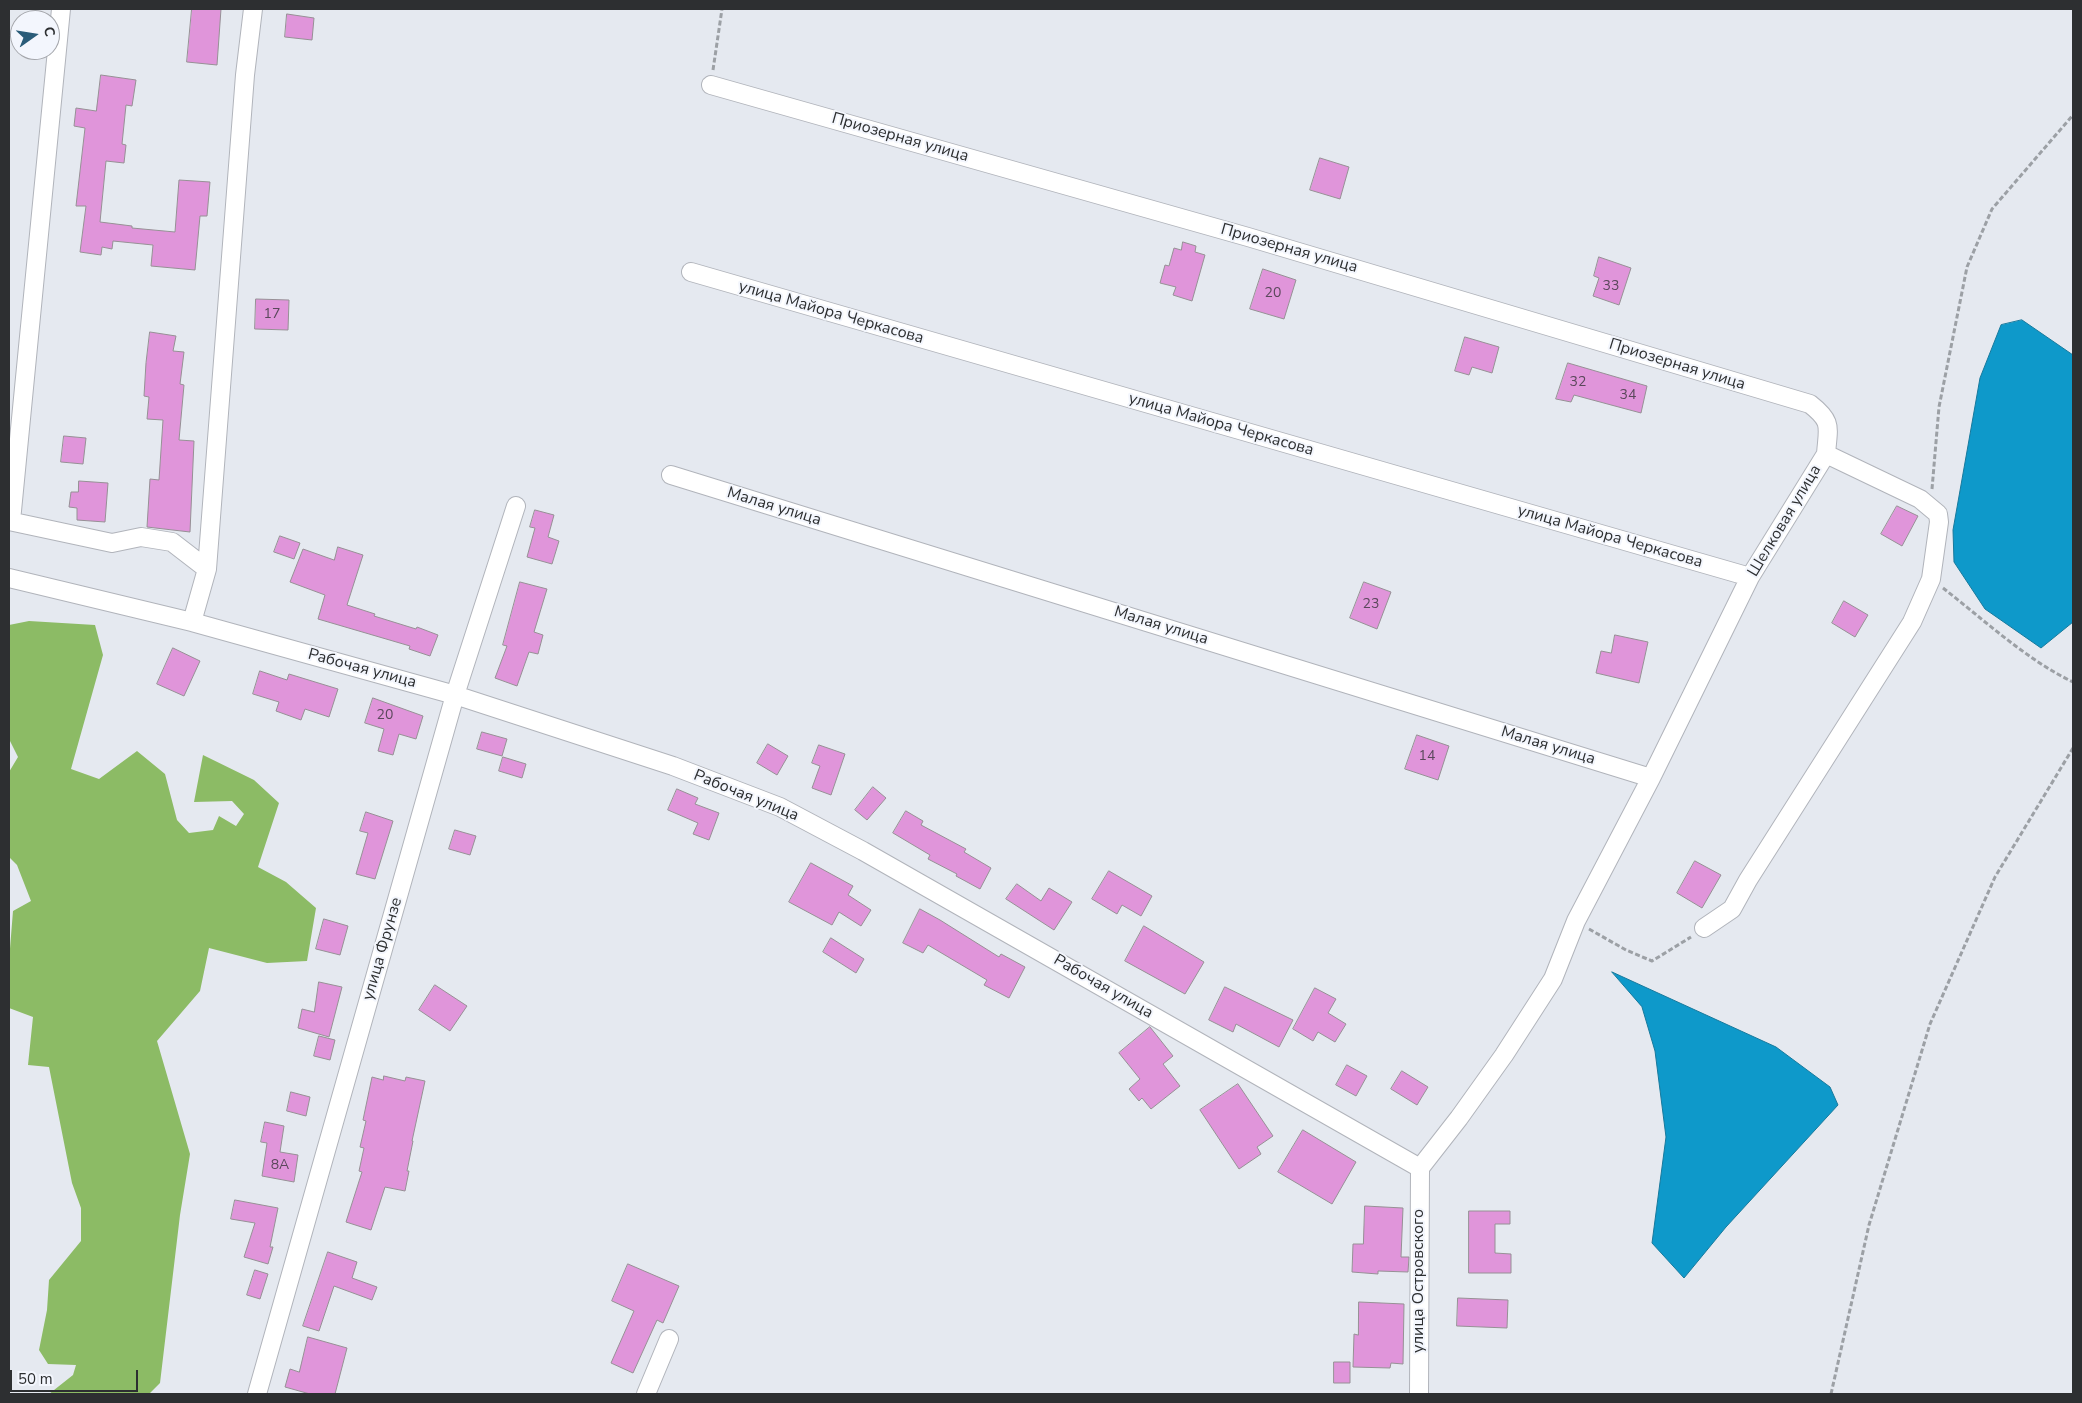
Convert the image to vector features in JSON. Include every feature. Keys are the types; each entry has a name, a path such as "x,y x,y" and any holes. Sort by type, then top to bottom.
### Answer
{"street":[{"path":"62,9 10,521 112,543 141,537 172,542 207,569"},
{"path":"192,622 207,569 245,75 253,9"},
{"name":"Приозерная улица","path":"711,85 1258,239 1737,384 1810,404 1824,414 1828,427 1826,454"},
{"name":"улица Майора Черкасова","path":"691,272 1750,577"},
{"name":"Шелковая улица","path":"1420,1168 1459,1118 1553,979 1576,921 1651,778 1750,577 1826,454 1920,499 1930,506"},
{"name":"Малая улица","path":"671,475 1651,778"},
{"name":"улица Фрунзе","path":"257,1394 455,694 516,506"},
{"path":"1704,928 1732,909 1748,880 1912,622 1931,579 1939,522 1938,514 1930,506"},
{"name":"Рабочая улица","path":"9,578 192,622 455,694 673,766 780,807 864,851 1420,1168"},
{"name":"улица Островского","path":"1419,1394 1420,1168"},
{"path":"646,1394 669,1339"}],"path":[{"path":"711,85 722,9"},
{"path":"1930,506 1938,407 1967,267 1992,209 2073,116"},
{"path":"1931,579 2010,641 2062,677 2073,682"},
{"path":"1831,1394 1868,1225 1930,1024 1995,877 2073,748"},
{"path":"1576,921 1626,950 1652,961 1704,928"}],"green space":[{"path":"29,621 95,625 103,655 71,769 99,779 137,751 165,774 177,820 189,833 213,830 219,816 236,826 244,814 232,801 194,802 203,755 254,780 279,803 258,867 286,882 316,908 307,961 267,963 209,948 200,991 157,1041 190,1154 180,1215 160,1383 149,1394 49,1394 73,1375 76,1365 48,1364 39,1350 47,1310 49,1280 81,1241 81,1208 72,1183 49,1067 28,1065 33,1017 9,1008 9,961 13,911 31,901 17,865 9,857 9,772 18,757 9,739 9,625"}],"water":[{"path":"2022,320 2073,355 2073,622 2041,648 1985,609 1954,562 1953,530 1980,378 2001,325"},
{"path":"1612,972 1776,1047 1830,1087 1838,1105 1726,1227 1684,1278 1652,1243 1666,1137 1655,1051 1642,1007"}],"building":[{"path":"192,9 221,9 217,65 187,62"},
{"path":"287,14 314,18 312,40 285,37"},
{"path":"101,75 136,80 132,106 126,105 122,144 126,145 124,163 106,161 100,222 132,226 132,228 175,232 179,180 210,182 207,216 200,216 195,270 151,266 153,245 113,241 112,249 102,247 101,255 80,252 86,206 76,206 85,128 74,126 76,108 96,111"},
{"path":"1320,158 1349,167 1340,199 1310,190"},
{"path":"1183,242 1196,246 1195,252 1205,255 1192,301 1173,295 1176,287 1160,283 1165,265 1169,266 1174,248 1181,250"},
{"path":"1599,257 1631,268 1619,305 1593,296 1599,278 1594,276"},
{"path":"1263,269 1296,280 1284,319 1250,309"},
{"path":"256,299 289,300 288,330 255,329"},
{"path":"150,332 176,336 173,351 184,352 180,384 184,385 179,440 194,441 190,532 147,527 150,479 159,480 163,420 147,419 149,397 144,396"},
{"path":"1465,337 1499,347 1492,373 1472,367 1469,375 1455,371"},
{"path":"1568,363 1647,386 1641,413 1574,395 1571,402 1556,399"},
{"path":"64,436 86,438 83,464 61,462"},
{"path":"79,481 108,483 105,522 77,520 77,508 69,507 71,492 78,492"},
{"path":"1897,506 1918,516 1902,546 1881,534"},
{"path":"535,510 554,515 548,537 559,541 552,564 527,557 535,528 530,527"},
{"path":"280,536 300,543 294,559 274,552"},
{"path":"338,547 363,555 347,605 375,614 374,616 416,629 417,627 438,635 430,656 409,649 410,646 318,619 325,595 290,582 303,549 334,560"},
{"path":"520,582 547,589 534,632 543,635 538,654 529,652 517,686 495,678 507,646 503,645"},
{"path":"1364,582 1391,592 1377,629 1350,618"},
{"path":"1844,601 1868,615 1855,637 1832,623"},
{"path":"1615,635 1648,642 1639,683 1596,673 1601,651 1611,653"},
{"path":"173,648 200,661 184,696 157,684"},
{"path":"260,671 287,680 289,674 338,689 329,717 305,709 301,720 276,711 279,702 253,694"},
{"path":"373,698 423,716 416,739 399,734 393,755 378,751 384,729 365,723"},
{"path":"482,732 507,739 502,756 477,749"},
{"path":"1417,735 1449,746 1438,780 1405,769"},
{"path":"768,744 788,756 777,775 757,763"},
{"path":"819,745 845,754 831,795 812,788 820,766 812,763"},
{"path":"503,757 526,764 522,778 499,771"},
{"path":"873,787 886,798 867,820 855,810"},
{"path":"677,789 698,798 695,804 719,813 709,840 693,834 698,823 668,810"},
{"path":"906,811 923,821 921,825 966,849 964,852 991,868 980,889 928,859 930,855 893,833"},
{"path":"366,812 393,821 375,879 356,874 368,833 360,831"},
{"path":"455,830 476,836 470,855 449,849"},
{"path":"1695,861 1721,875 1702,908 1677,893"},
{"path":"811,863 853,886 848,895 871,910 861,926 839,912 832,925 789,902"},
{"path":"1109,871 1152,896 1141,916 1122,905 1117,914 1092,899"},
{"path":"1017,884 1041,901 1049,888 1072,902 1054,930 1006,899"},
{"path":"920,909 999,957 1001,954 1025,967 1009,998 984,985 987,980 928,945 923,953 903,943"},
{"path":"324,919 348,926 340,955 316,949"},
{"path":"1144,926 1204,962 1185,994 1125,961"},
{"path":"831,938 864,959 856,973 823,952"},
{"path":"319,982 342,987 329,1037 298,1028 302,1009 314,1012"},
{"path":"435,985 467,1006 450,1031 419,1010"},
{"path":"1225,987 1293,1020 1279,1047 1236,1024 1233,1032 1209,1020"},
{"path":"1315,988 1336,999 1328,1013 1346,1024 1335,1042 1318,1032 1313,1041 1293,1029"},
{"path":"1150,1027 1173,1056 1163,1064 1180,1086 1151,1109 1142,1098 1139,1101 1129,1089 1140,1079 1119,1053"},
{"path":"319,1036 335,1040 330,1060 314,1056"},
{"path":"1347,1065 1367,1076 1356,1096 1336,1085"},
{"path":"1402,1071 1428,1087 1417,1105 1391,1089"},
{"path":"384,1076 405,1081 406,1077 425,1081 412,1141 405,1191 385,1187 371,1230 346,1222 362,1172 359,1171 364,1148 360,1147 366,1121 363,1120 372,1077 383,1080"},
{"path":"1238,1084 1273,1136 1257,1147 1261,1154 1239,1169 1200,1110"},
{"path":"291,1092 310,1097 306,1116 287,1111"},
{"path":"265,1122 284,1126 280,1152 298,1155 294,1182 262,1176 267,1143 261,1142"},
{"path":"1303,1130 1356,1162 1332,1204 1278,1172"},
{"path":"235,1200 278,1208 270,1247 273,1247 268,1264 244,1257 255,1223 231,1219"},
{"path":"1365,1206 1403,1208 1401,1257 1409,1257 1408,1272 1378,1271 1378,1274 1352,1272 1353,1244 1363,1244"},
{"path":"1469,1211 1510,1211 1510,1224 1495,1224 1495,1253 1511,1254 1511,1273 1469,1273"},
{"path":"328,1252 357,1262 352,1278 377,1287 372,1300 334,1286 319,1331 303,1326"},
{"path":"628,1264 679,1286 663,1323 657,1320 633,1373 611,1363 634,1311 612,1301"},
{"path":"255,1270 268,1274 260,1299 247,1295"},
{"path":"1458,1298 1508,1300 1507,1328 1457,1326"},
{"path":"1359,1302 1404,1304 1403,1364 1391,1363 1390,1368 1353,1367 1354,1334 1358,1335"},
{"path":"308,1337 347,1348 335,1394 310,1394 285,1387 290,1369 299,1372"},
{"path":"1334,1362 1350,1362 1350,1383 1334,1383"}]}
